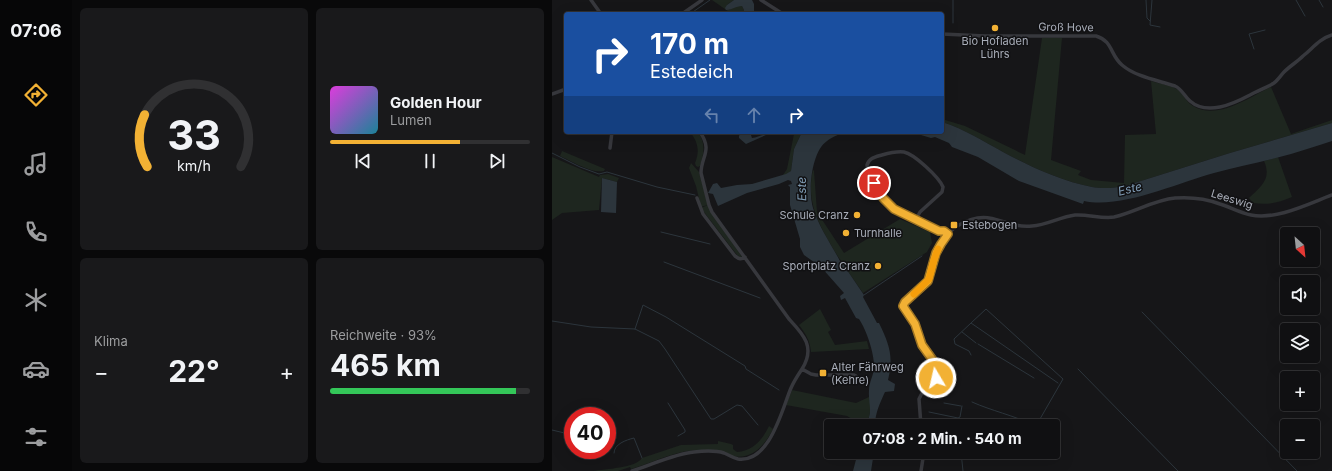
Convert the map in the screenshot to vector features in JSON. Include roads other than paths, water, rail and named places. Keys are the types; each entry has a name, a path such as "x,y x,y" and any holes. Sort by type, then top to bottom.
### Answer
{"street":[{"path":"591,0 598,12"},
{"path":"685,12 702,0"},
{"path":"761,0 780,12"},
{"name":"Groß Hove","path":"944,34 986,36 1088,35 1099,37 1108,42 1118,60 1124,67 1150,79 1177,87 1194,104 1212,108 1237,102 1274,83 1286,70 1305,55 1321,39 1332,35"},
{"path":"552,94 564,90"},
{"path":"610,148 612,134"},
{"path":"632,471 689,452 716,452 740,459 753,456 762,449 773,435 790,388 802,369 808,354 807,341 804,335 789,319 712,212 701,173 706,151 701,134"},
{"path":"916,219 920,212 942,192 943,187 940,181 915,157 906,152 889,153 870,160 867,164 868,171 883,198 894,209 948,234 936,253 928,281 903,304 904,309 915,324 922,345 936,363 938,369 936,378 922,393 919,399 920,419"},
{"name":"Leeswig","path":"948,234 968,220 984,217 993,218 1020,226 1032,226 1078,215 1100,218 1114,217 1163,201 1178,198 1214,202 1244,214 1268,216 1332,196"},
{"path":"697,198 703,214 735,256 739,259 744,257"},
{"path":"939,231 945,238"},
{"path":"802,369 816,375 846,375"},
{"path":"921,471 923,459"}],"water":[{"path":"734,0 752,0 754,4 754,12 744,12 742,6 726,10 725,8"},
{"name":"Este","path":"944,123 966,132 1014,158 1046,173 1092,187 1113,188 1125,186 1332,123 1332,141 1291,154 1214,173 1149,194 1099,203 1084,201 1083,204 1019,181 978,157 952,147 949,143 935,137 931,138 918,134 944,134"},
{"path":"740,134 751,134 752,138 767,134 772,134 766,135 746,144 739,138"},
{"name":"Este","path":"801,134 841,134 829,139 817,154 812,173 812,201 813,208 822,229 840,261 847,263 847,270 864,295 863,297 877,323 879,323 890,350 891,364 888,380 895,384 894,391 885,392 875,419 868,419 870,412 869,387 874,369 870,343 862,324 859,319 856,318 845,298 841,300 840,296 844,293 821,267 804,255 800,247 800,239 790,205 790,187 788,185 792,184 791,181 788,180 747,193 718,206 713,194 708,193 713,184 717,183 721,188 752,184 786,174 791,171 794,149"},
{"path":"602,178 617,182 616,213 601,212"},
{"path":"856,459 873,459 871,471 853,471"}],"waterway":[{"path":"693,12 710,0"},
{"path":"953,0 953,23"},
{"path":"1146,0 1147,18 1150,21"},
{"path":"1152,0 1150,25 1160,27"},
{"path":"1296,0 1305,16"},
{"path":"1319,0 1323,7"},
{"path":"1254,49 1249,34 1265,30"},
{"path":"552,153 580,167 599,174 607,172 657,187 695,195"},
{"path":"661,232 710,244"},
{"path":"864,295 922,256"},
{"path":"664,262 760,298"},
{"path":"635,329 643,305 666,317 745,366 746,369 779,390"},
{"path":"971,323 986,309 1063,379 1040,419"},
{"path":"1142,312 1297,471"},
{"path":"552,321 591,327 635,329 659,341 711,419 714,419 737,405 742,406 758,425"},
{"path":"971,355 969,351 955,344 954,339 971,323 1058,383"},
{"path":"962,332 976,343"},
{"path":"978,344 1034,378"},
{"path":"1078,369 1178,471"},
{"path":"972,402 1020,419"},
{"path":"668,403 685,430 685,432 678,436"},
{"path":"944,403 961,406"},
{"path":"929,412 958,418 960,417 962,406"},
{"path":"552,430 564,433"},
{"path":"616,447 624,441 634,438 642,458"},
{"path":"962,459 963,471"}],"place":[{"name":"Bio Hofladen Lührs","path":"995,28"},
{"name":"Schule Cranz","path":"857,215"},
{"name":"Estebogen","path":"954,225"},
{"name":"Turnhalle","path":"846,233"},
{"name":"Sportplatz Cranz","path":"878,266"},
{"name":"Alter Fährweg (Kehre)","path":"823,373"}]}
